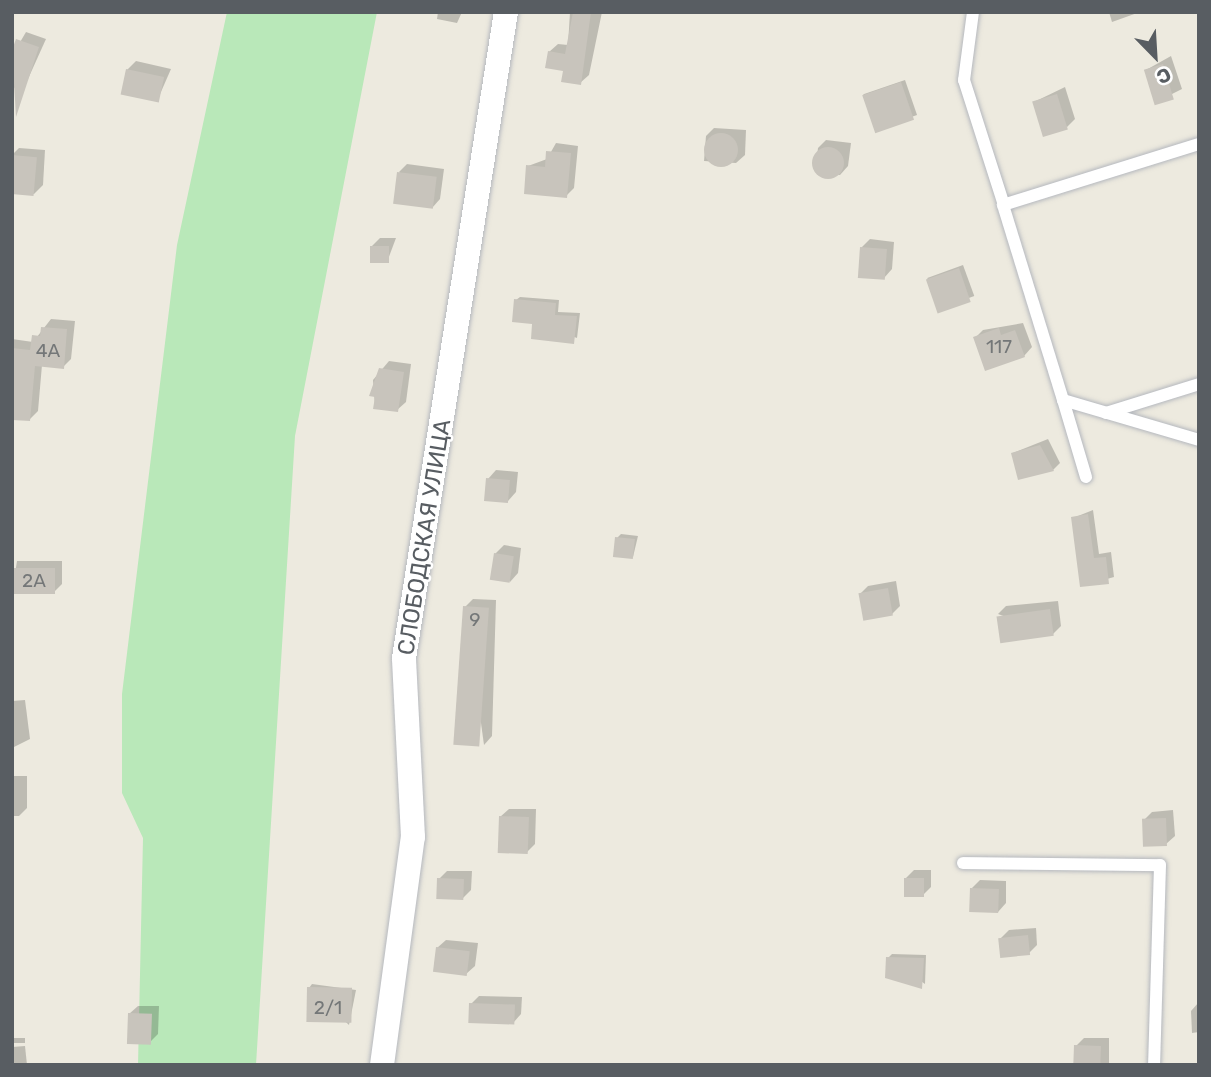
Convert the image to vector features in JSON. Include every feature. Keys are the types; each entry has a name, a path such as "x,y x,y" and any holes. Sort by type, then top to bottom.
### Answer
{"street":[{"name":"СЛОБОДСКАЯ УЛИЦА","path":"382,1065 413,836 404,658 506,12"}],"lane":[{"path":"973,12 964,80 1086,477"},
{"path":"1004,205 1199,144"},
{"path":"1106,413 1199,384"},
{"path":"1063,400 1199,440"},
{"path":"963,863 1160,865 1154,1065"}],"green space":[{"path":"227,12 377,12 295,436 256,1065 138,1065 143,838 122,793 122,694 177,245"}],"building":[{"path":"573,12 591,12 581,85 561,82 563,71 545,68 548,51 565,54"},
{"path":"16,39 39,47 16,117 12,50"},
{"path":"1163,64 1174,99 1155,105 1144,70"},
{"path":"126,69 164,77 159,103 121,94"},
{"path":"901,82 914,120 875,133 862,95"},
{"path":"1057,94 1068,129 1043,137 1032,102"},
{"path":"721,133 733,138 738,150 733,162 721,167 709,162 704,150 709,138"},
{"path":"828,147 839,152 844,163 839,174 828,179 817,174 812,163 817,152"},
{"path":"546,151 571,153 567,198 524,194 526,165 545,167"},
{"path":"12,155 37,157 34,196 12,194"},
{"path":"397,172 437,177 433,209 393,204"},
{"path":"370,246 389,246 389,263 370,263"},
{"path":"860,247 887,249 885,280 858,278"},
{"path":"959,268 971,302 938,313 926,279"},
{"path":"514,299 556,303 555,315 577,316 574,344 531,339 532,324 512,322"},
{"path":"41,327 67,329 64,369 35,366 30,421 12,420 12,348 30,350 32,335 40,336"},
{"path":"999,328 1001,335 1015,330 1025,357 985,371 973,337"},
{"path":"379,368 404,372 398,412 373,409 375,397 369,396"},
{"path":"1040,445 1054,471 1018,480 1011,453"},
{"path":"486,478 510,480 508,503 484,501"},
{"path":"1088,514 1094,558 1106,557 1109,584 1080,587 1071,517"},
{"path":"615,537 635,539 633,559 613,557"},
{"path":"494,553 514,556 510,583 490,580"},
{"path":"12,568 55,568 55,594 12,594"},
{"path":"888,588 893,616 863,621 858,593"},
{"path":"463,606 489,608 479,746 453,745"},
{"path":"1050,609 1054,636 1000,643 997,617"},
{"path":"499,816 529,817 528,854 498,853"},
{"path":"1166,818 1167,846 1143,847 1142,819"},
{"path":"437,878 464,879 463,900 436,899"},
{"path":"904,878 924,878 924,897 904,897"},
{"path":"970,888 999,889 998,913 969,912"},
{"path":"1028,935 1030,955 1000,958 998,938"},
{"path":"436,947 470,951 467,976 433,972"},
{"path":"886,957 924,958 922,989 885,978"},
{"path":"307,987 352,988 351,1023 306,1022"},
{"path":"469,1003 515,1005 514,1025 468,1023"},
{"path":"128,1013 152,1014 151,1045 127,1044"},
{"path":"1074,1045 1101,1046 1100,1065 1073,1065"}]}
